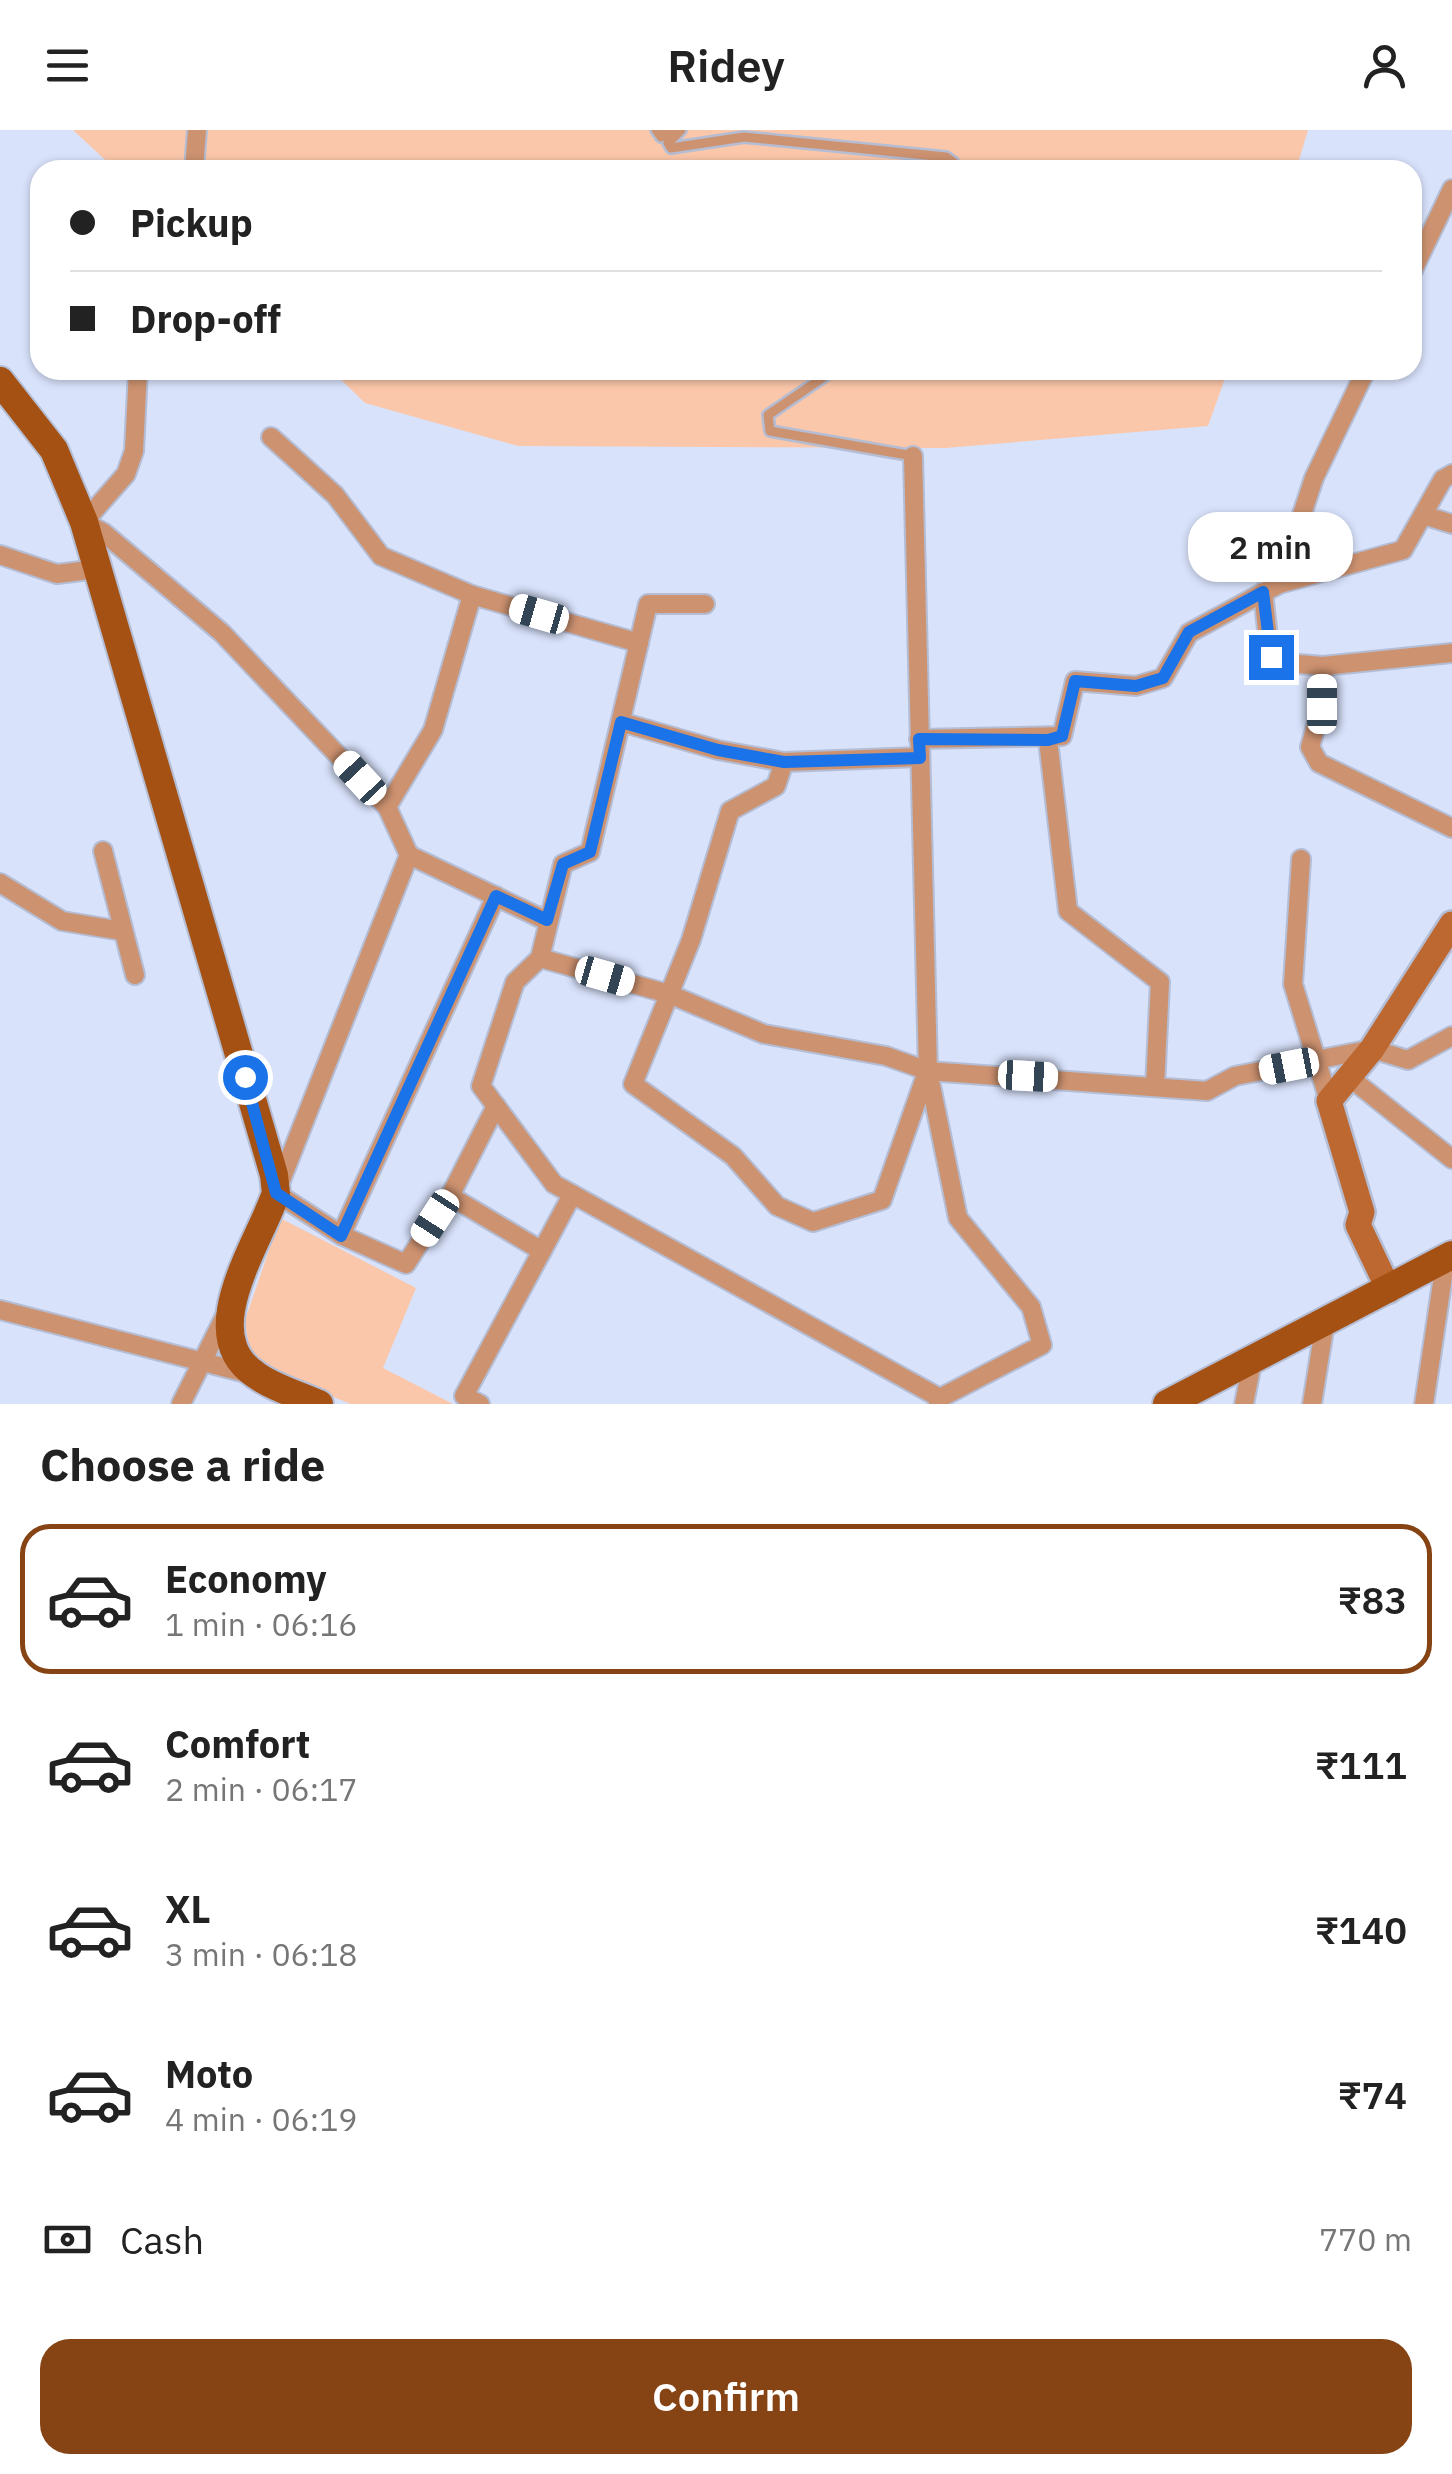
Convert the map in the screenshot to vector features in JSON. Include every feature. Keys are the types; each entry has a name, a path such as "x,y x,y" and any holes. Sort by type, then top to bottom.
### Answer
{"main road":[{"path":"0,381 54,450 84,522 276,1193 232,1303 228,1334 234,1353 254,1375 319,1404"},
{"path":"1173,1402 1448,1259"}],"street":[{"path":"195,160 197,130"},
{"path":"1422,251 1452,188"},
{"path":"138,380 134,451 126,474 84,522 104,533 222,633 387,807 409,855 547,920"},
{"path":"1361,380 1314,478 1271,588 1271,657 1284,664 1323,666 1452,653"},
{"path":"270,437 335,495 381,556 472,595 639,644"},
{"path":"705,604 648,604 590,852 563,864 540,958 515,982 481,1086 554,1184 939,1401 1042,1345 1031,1307 958,1218 928,1071 913,456"},
{"path":"621,722 718,750 784,762 1062,736 1075,681 1136,686 1163,678 1189,632 1271,588 1403,550 1443,479 1452,474"},
{"path":"1423,515 1452,524"},
{"path":"0,555 57,574 96,569"},
{"path":"387,807 443,704 472,595"},
{"path":"1323,666 1322,704 1310,747 1319,763 1452,828"},
{"path":"1048,740 1068,911 1160,982 1155,1087"},
{"path":"784,762 776,786 730,812 691,940 634,1084 733,1156 777,1206 814,1222 882,1200 928,1071"},
{"path":"103,851 134,976"},
{"path":"409,855 276,1193 341,1236 406,1264 450,1196 496,1106"},
{"path":"1301,858 1293,984 1362,1212 1358,1225 1389,1290"},
{"path":"0,883 62,921 122,931"},
{"path":"341,1236 496,896"},
{"path":"1328,1101 1372,1049 1452,924"},
{"path":"540,958 670,994 764,1034 886,1056 928,1071 1207,1091 1236,1076 1372,1049 1408,1060 1452,1036"},
{"path":"1348,1077 1452,1159"},
{"path":"480,1404 464,1396 572,1195"},
{"path":"450,1196 542,1251"},
{"path":"1424,1404 1448,1259"},
{"path":"181,1404 198,1363 232,1303"},
{"path":"0,1310 254,1375"},
{"path":"1312,1404 1324,1322"},
{"path":"1244,1404 1252,1358"}],"lane":[{"path":"656,130 661,136 671,130"},
{"path":"681,130 668,143 671,148 744,137 950,160"},
{"path":"819,380 768,415 770,431 913,456"}],"shaded area":[{"path":"73,130 1308,130 1299,160 105,160"},
{"path":"341,380 1224,380 1208,426 945,448 518,446 365,403"},
{"path":"280,1218 416,1288 383,1368 453,1404 351,1404 261,1368 248,1342 245,1320"}],"route":[{"path":"245,1077 276,1193 341,1236 496,896 547,920 563,864 590,852 621,722 718,750 784,762 920,758 919,739 1048,740 1062,736 1075,681 1136,686 1163,678 1189,632 1263,592 1271,657"}]}
